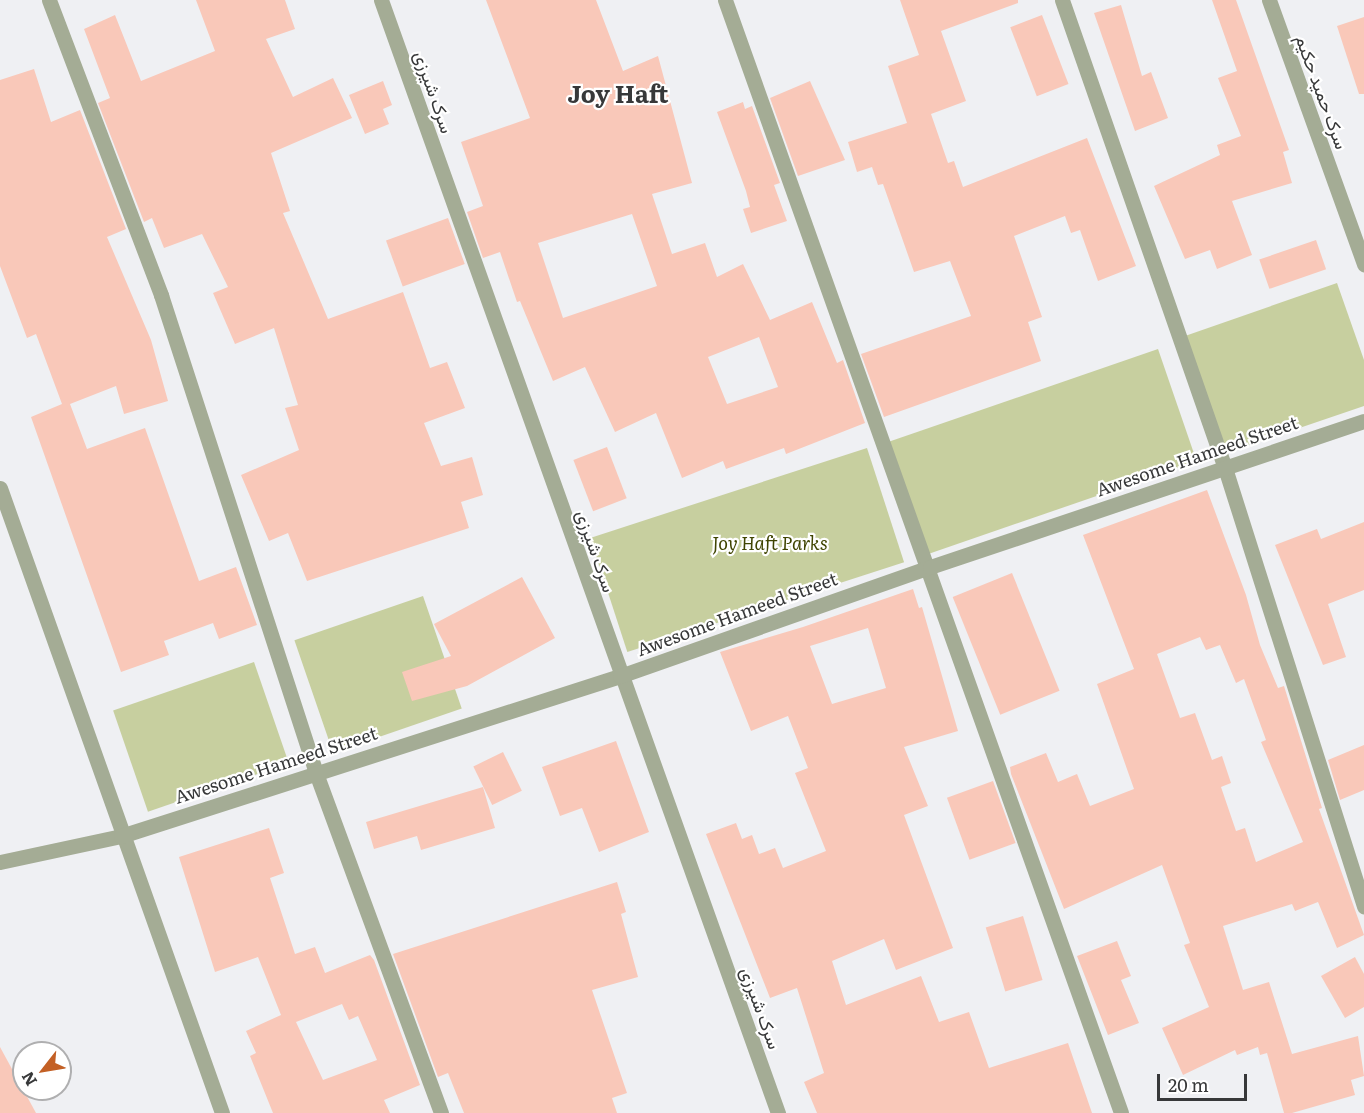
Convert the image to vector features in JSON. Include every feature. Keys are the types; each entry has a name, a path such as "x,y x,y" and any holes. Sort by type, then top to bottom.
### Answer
{"street":[{"path":"49,0 161,295 316,772 441,1113"},
{"name":"سرک شیرزی","path":"381,0 620,676 778,1113"},
{"path":"725,0 930,567 1121,1113"},
{"path":"1062,0 1225,468 1364,907"},
{"name":"سرک حمید حکیم","path":"1269,0 1364,264"},
{"name":"Awesome Hameed Street","path":"0,862 121,836 620,676 930,567 1364,421"},
{"path":"0,488 121,836 222,1113"}],"green space":[{"path":"1337,283 1364,360 1364,406 1226,453 1185,336"},
{"path":"1158,349 1197,462 925,555 887,442"},
{"name":"Joy Haft Parks","path":"867,448 904,562 627,652 590,538"},
{"path":"423,596 462,709 333,753 294,640"},
{"path":"254,662 289,763 148,812 113,711"}],"building":[{"path":"196,0 285,0 295,29 266,39 293,97 333,78 352,118 271,153 290,211 283,213 328,319 403,292 430,368 447,362 465,408 424,423 441,466 472,457 483,495 461,502 469,528 307,581 288,533 269,541 241,475 299,450 285,408 298,405 274,328 235,344 213,293 228,287 202,234 164,248 152,218 144,222 98,103 110,98 84,29 115,15 141,81 215,51"},
{"path":"486,0 596,0 623,71 658,56 692,183 652,194 672,254 705,243 717,277 743,264 770,320 812,302 837,363 843,360 865,423 786,454 784,448 726,469 723,461 682,478 656,413 615,432 585,367 553,381 520,301 517,302 500,252 483,258 467,212 483,206 461,142 530,118","holes":["632,214 657,286 563,318 538,243","759,337 778,387 727,404 708,357"]},
{"path":"900,0 1018,0 1018,3 941,31 966,101 931,114 948,163 954,161 963,187 1087,138 1136,266 1098,281 1080,230 1071,233 1065,216 1014,236 1042,317 1028,322 1041,361 884,417 861,354 971,316 950,261 914,272 883,184 878,185 872,167 857,172 848,142 907,123 888,66 919,55"},
{"path":"1212,0 1236,0 1289,150 1283,152 1292,183 1232,201 1252,255 1217,269 1210,250 1185,259 1154,186 1220,155 1217,145 1241,136 1218,78 1237,71"},
{"path":"1121,5 1142,76 1151,72 1168,118 1135,131 1094,13"},
{"path":"1042,15 1069,84 1037,96 1010,27"},
{"path":"1364,17 1364,94 1359,94 1337,26"},
{"path":"34,69 51,122 80,110 126,229 107,237 151,340 168,401 124,414 116,386 70,404 87,449 145,428 199,581 236,567 257,625 219,639 213,623 164,641 169,655 121,672 31,417 62,404 36,334 27,338 0,266 0,80"},
{"path":"383,81 392,105 383,109 389,124 365,134 349,95"},
{"path":"810,81 845,160 798,176 770,98"},
{"path":"743,102 745,109 752,106 780,183 774,185 787,221 751,233 743,209 750,207 746,191 717,112"},
{"path":"448,218 465,264 403,287 386,241"},
{"path":"1316,240 1326,269 1269,289 1259,260"},
{"path":"607,447 627,498 593,511 573,460"},
{"path":"1207,490 1246,595 1260,645 1278,688 1284,686 1322,808 1319,809 1364,935 1337,948 1318,902 1295,911 1292,904 1223,926 1243,990 1269,982 1292,1054 1358,1036 1364,1076 1351,1080 1355,1095 1292,1113 1284,1113 1267,1053 1260,1055 1258,1047 1237,1055 1235,1050 1183,1075 1162,1028 1209,1007 1184,945 1190,943 1162,865 1064,909 1010,767 1046,753 1058,782 1077,774 1090,806 1134,789 1097,684 1134,669 1083,535","holes":["1200,637 1206,650 1220,645 1236,683 1244,679 1266,740 1261,742 1303,842 1256,862 1245,828 1236,831 1221,787 1231,783 1222,756 1212,760 1195,713 1180,718 1157,654"]},
{"path":"1364,522 1364,590 1328,604 1346,657 1323,665 1275,545 1317,529 1321,539"},
{"path":"1012,573 1060,691 1000,715 953,597"},
{"path":"522,577 555,638 467,686 412,701 402,672 451,656 434,624"},
{"path":"913,589 919,608 922,607 958,731 904,747 928,806 904,815 953,948 896,970 884,939 832,961 846,1005 921,976 939,1022 969,1012 989,1068 1068,1043 1092,1113 817,1113 804,1082 824,1073 797,988 770,998 706,834 736,823 742,839 752,835 759,854 775,848 783,868 826,851 795,773 808,768 788,716 751,731 720,652 803,627","holes":["868,628 886,688 832,704 810,646"]},
{"path":"616,741 649,832 599,852 582,808 560,816 542,767"},
{"path":"1364,745 1364,790 1340,800 1328,760"},
{"path":"503,752 522,791 492,805 473,766"},
{"path":"993,781 1016,843 970,860 947,798"},
{"path":"483,787 495,828 421,850 417,836 374,849 366,822"},
{"path":"269,828 284,873 270,878 295,954 315,947 325,973 370,955 374,960 420,1085 384,1100 390,1113 273,1113 250,1056 256,1053 246,1031 281,1015 258,957 215,972 179,857","holes":["342,1004 349,1020 358,1016 377,1060 323,1080 296,1022"]},
{"path":"617,882 626,912 621,914 638,977 592,990 627,1093 612,1098 617,1113 464,1113 448,1073 438,1077 393,954"},
{"path":"1023,916 1043,980 1005,991 986,927"},
{"path":"1117,941 1131,976 1121,980 1139,1023 1108,1035 1077,956"},
{"path":"1355,957 1364,974 1364,1007 1345,1018 1321,976"},
{"path":"0,1047 12,1069 12,1101 29,1101 36,1113 0,1113"}],"district":[{"name":"Joy Haft","path":"618,93"}]}
